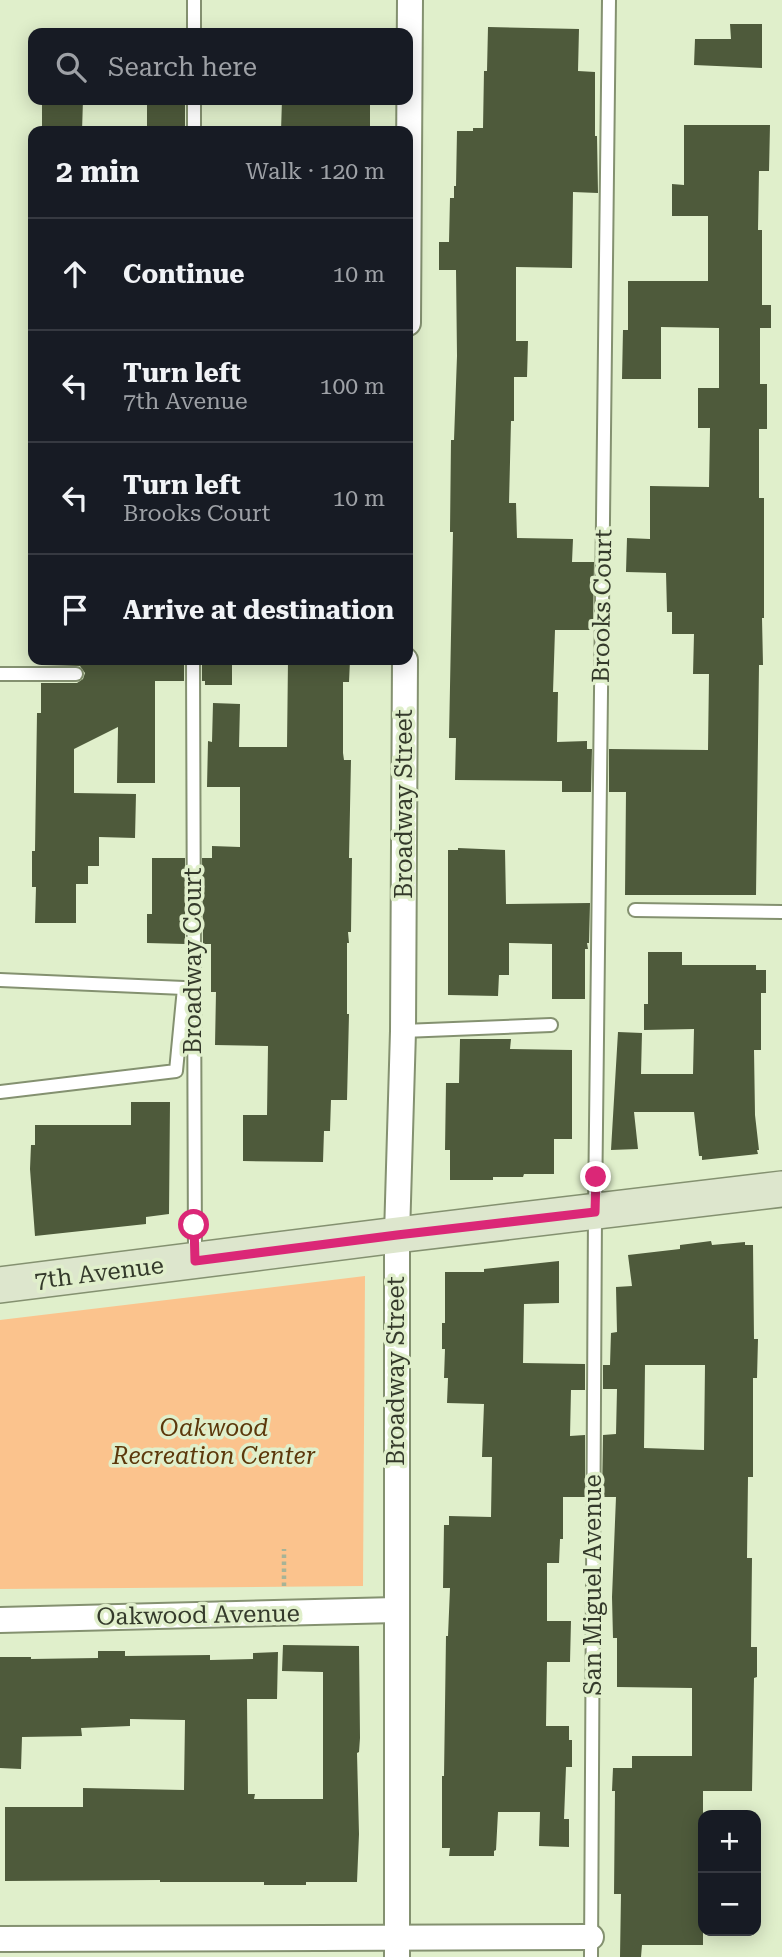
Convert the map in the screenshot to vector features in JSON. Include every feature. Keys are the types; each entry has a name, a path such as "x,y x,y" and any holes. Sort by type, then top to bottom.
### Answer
{"street":[{"path":"410,0 410,28"},
{"path":"409,105 409,126"},
{"name":"Broadway Street","path":"397,1947 397,1235 403,1031 405,665"},
{"name":"7th Avenue","path":"0,1286 782,1189"},
{"name":"Oakwood Avenue","path":"0,1620 396,1610"},
{"path":"0,1939 397,1947 591,1947"}],"lane":[{"path":"194,0 194,28"},
{"name":"Brooks Court","path":"595,1212 609,0"},
{"path":"194,105 194,126"},
{"name":"Broadway Court","path":"193,665 195,1261"},
{"path":"0,674 76,674"},
{"path":"635,909 782,912"},
{"path":"0,980 184,988 176,1071 0,1092"},
{"path":"403,1031 551,1025"},
{"name":"San Miguel Avenue","path":"591,1947 595,1212"}],"path":[{"path":"284,1549 284,1591"}],"green space":[{"name":"Oakwood Recreation Center","path":"365,1276 363,1586 0,1589 0,1320"}],"building":[{"path":"730,24 762,24 762,68 694,65 695,39 731,39"},
{"path":"488,27 579,29 578,71 595,72 598,193 573,192 572,268 516,267 516,341 528,341 527,377 514,377 509,503 516,503 517,538 573,539 572,562 594,562 593,630 555,630 553,692 558,692 557,742 587,741 587,749 592,749 591,792 562,792 562,781 455,780 456,738 449,738 453,532 450,532 451,440 454,440 457,356 456,270 439,270 439,242 449,242 450,198 454,198 456,186 457,131 483,128"},
{"path":"42,105 83,105 82,126 42,126"},
{"path":"147,105 185,105 185,126 147,126"},
{"path":"282,105 370,105 370,126 281,126"},
{"path":"684,125 770,125 769,171 759,171 758,230 762,230 762,305 771,305 771,328 760,328 760,384 767,384 767,429 759,429 759,498 764,498 764,618 763,665 759,665 756,895 625,895 626,792 609,792 609,749 708,750 709,674 693,674 694,634 672,634 672,612 667,612 666,573 626,572 627,538 650,539 650,486 709,487 710,428 698,428 698,388 719,388 719,328 661,327 661,379 622,379 623,330 628,330 628,281 708,281 708,216 672,216 672,184 684,185"},
{"path":"41,665 184,665 184,681 155,681 155,783 117,783 118,727 74,749 74,793 136,794 135,838 99,837 99,866 88,866 88,884 76,884 76,923 35,923 36,887 32,887 32,851 35,851 37,713 41,713 41,683 77,683 83,679 85,673 80,666"},
{"path":"202,665 232,665 232,685 205,685 205,681 202,681"},
{"path":"288,665 350,665 349,682 343,682 343,753 344,760 351,760 349,858 352,858 351,932 348,932 347,943 347,1100 331,1100 330,1131 324,1131 323,1162 243,1161 243,1115 267,1115 268,1046 215,1045 216,992 211,992 211,944 203,944 202,858 212,858 212,846 240,847 240,787 207,787 208,741 212,742 213,703 240,704 239,747 287,747"},
{"path":"448,850 505,850 506,904 590,903 589,943 588,949 585,949 585,999 552,999 552,944 509,943 509,975 499,975 498,996 448,995"},
{"path":"152,858 185,858 185,944 147,943 147,914 152,914"},
{"path":"648,952 682,952 682,965 756,965 756,970 766,970 766,993 761,993 761,1050 754,1050 758,1154 702,1160 702,1156 699,1156 694,1112 634,1112 638,1149 611,1150 618,1032 642,1033 641,1074 693,1074 694,1029 644,1030 644,1004 648,1004"},
{"path":"460,1039 511,1039 510,1049 572,1050 572,1139 554,1139 554,1174 493,1177 493,1180 450,1180 450,1150 445,1150 446,1083 459,1083"},
{"path":"131,1102 170,1102 169,1214 146,1217 146,1224 35,1236 30,1169 31,1145 35,1145 35,1125 131,1125"},
{"path":"711,1241 712,1245 745,1242 745,1245 753,1245 754,1339 758,1339 757,1378 753,1378 753,1477 748,1477 747,1558 752,1558 751,1647 757,1647 752,1791 703,1791 703,1810 698,1810 698,1936 703,1936 703,1945 642,1945 641,1957 620,1957 621,1894 614,1894 613,1768 632,1768 632,1756 692,1756 692,1688 617,1687 617,1638 613,1638 612,1597 616,1497 602,1497 603,1435 616,1434 617,1389 603,1389 603,1365 610,1365 611,1333 617,1332 616,1287 632,1286 628,1255 680,1249 680,1245","holes":["645,1365 705,1365 704,1450 644,1448"]},
{"path":"559,1261 559,1303 524,1304 523,1363 585,1364 585,1390 571,1390 570,1436 585,1435 585,1497 563,1497 563,1539 560,1539 559,1563 547,1563 547,1621 571,1621 570,1662 547,1662 546,1726 569,1726 569,1740 572,1740 572,1767 566,1767 564,1819 569,1819 569,1847 539,1846 540,1812 498,1812 494,1856 449,1856 450,1848 442,1848 446,1636 450,1588 443,1588 444,1525 449,1525 449,1516 491,1517 492,1457 482,1457 484,1404 447,1403 448,1378 444,1378 445,1349 442,1349 445,1272 484,1272 484,1269"},
{"path":"283,1645 359,1646 357,1882 264,1885 264,1882 160,1880 5,1881 5,1807 83,1807 83,1788 184,1790 185,1720 130,1719 130,1726 81,1728 82,1736 22,1737 21,1769 0,1768 0,1657 98,1658 98,1651 125,1651 125,1656 210,1655 210,1660 253,1659 253,1653 278,1652 277,1699 247,1699 248,1794 255,1794 254,1799 323,1799 323,1672 282,1671"}],"route":[{"path":"194,1225 195,1261 595,1212 596,1177"}]}
